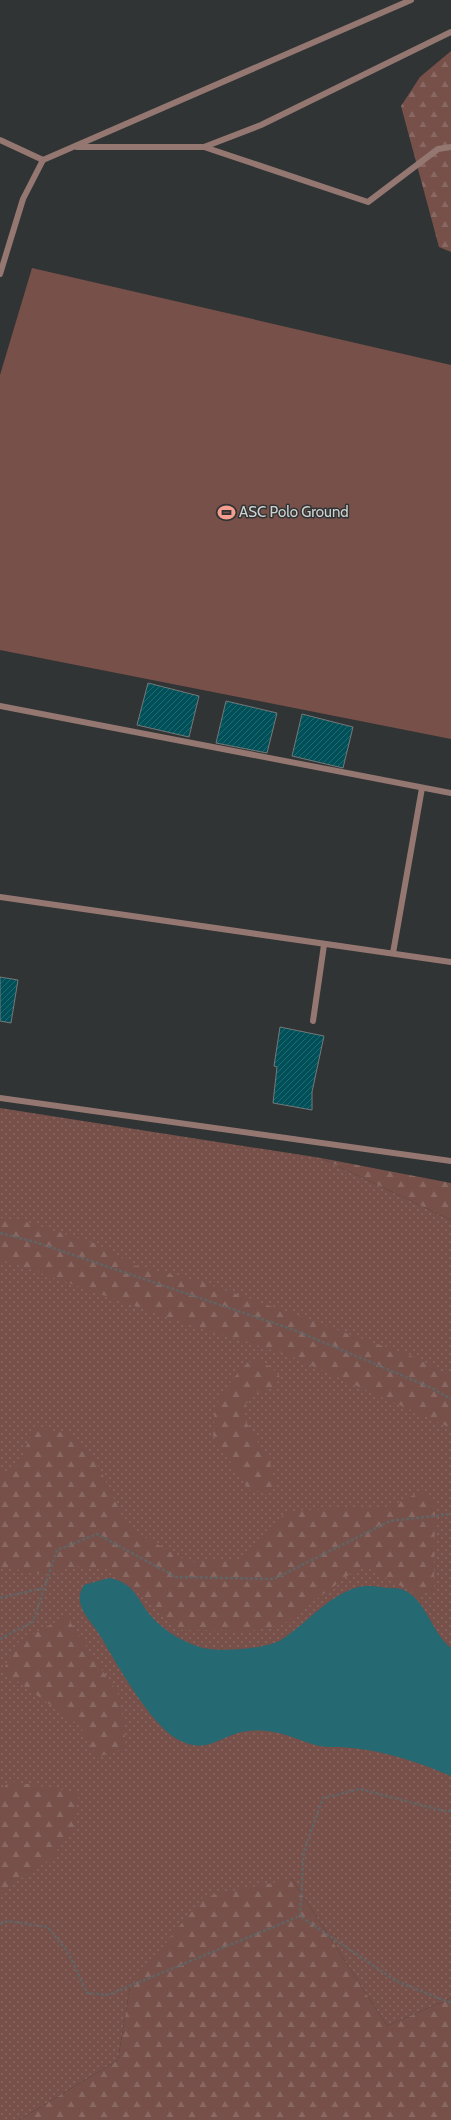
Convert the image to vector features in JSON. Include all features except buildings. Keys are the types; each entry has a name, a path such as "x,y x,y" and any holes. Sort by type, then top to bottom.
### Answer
{"lane":[{"path":"0,274 23,199 43,160 411,0"},
{"path":"204,147 261,125 451,32"},
{"path":"0,140 43,160"},
{"path":"75,147 204,147 368,202 438,149 451,147"},
{"path":"0,706 451,793"},
{"path":"393,953 422,788"},
{"path":"0,897 261,934 324,945 393,953 451,962"},
{"path":"313,1021 324,945"},
{"path":"0,1098 451,1161"}],"path":[{"path":"0,1233 35,1242 294,1330 432,1388 451,1399"},
{"path":"0,1639 33,1622 57,1550 97,1534 176,1577 274,1579 390,1521 451,1514"},
{"path":"0,1598 44,1588"},
{"path":"300,1916 304,1852 323,1798 360,1790 444,1811 451,1811"},
{"path":"0,1924 8,1921 48,1928 69,1954 87,1993 108,1996 300,1916"},
{"path":"300,1916 396,1981 451,2003"}],"green space":[{"path":"451,51 451,252 439,247 401,106 420,77"},
{"name":"ASC Polo Ground","path":"32,268 451,365 451,739 0,650 0,375"},
{"path":"0,1108 321,1158 451,1220 451,1998 387,2026 292,1879 130,1987 118,2060 19,2120 0,2120"},
{"path":"321,1158 451,1183 451,1220"},
{"path":"0,1218 23,1221 97,1244 136,1266 205,1283 411,1356 451,1376 451,1428 288,1355 169,1318 0,1259"},
{"path":"259,1360 272,1368 280,1377 274,1388 256,1393 245,1405 245,1420 270,1463 275,1483 264,1492 249,1490 213,1436 215,1407 231,1381 248,1362"},
{"path":"34,1427 69,1434 96,1461 128,1528 189,1562 240,1559 287,1511 389,1507 420,1492 435,1502 434,1590 419,1596 362,1565 282,1625 249,1631 182,1630 108,1569 77,1566 45,1574 0,1567 0,1471 4,1472 19,1465"},
{"path":"66,1616 120,1697 126,1748 97,1757 80,1726 3,1671 17,1643"},
{"path":"10,1781 79,1793 73,1827 53,1857 0,1892 0,1791"},
{"path":"292,1879 387,2026 451,1998 451,2120 19,2120 118,2060 130,1987 203,1897"}],"water":[{"path":"109,1578 118,1580 130,1588 152,1617 162,1627 175,1636 203,1648 221,1650 254,1648 265,1646 281,1640 326,1604 345,1592 355,1588 370,1586 404,1590 418,1601 444,1642 451,1648 451,1776 415,1762 390,1755 348,1747 319,1746 284,1734 269,1731 242,1732 211,1744 196,1746 187,1744 177,1739 156,1721 145,1707 81,1606 81,1592 84,1585"}],"place":[{"name":"ASC Polo Ground","path":"226,512"}]}
